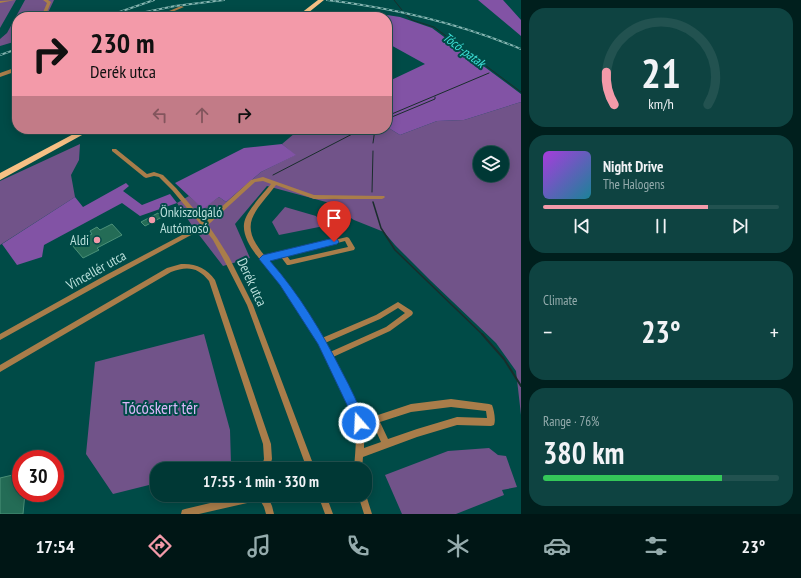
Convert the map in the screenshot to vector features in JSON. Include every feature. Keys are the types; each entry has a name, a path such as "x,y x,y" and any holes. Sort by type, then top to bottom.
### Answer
{"main road":[{"path":"306,12 321,0"},
{"path":"0,177 80,134"}],"street":[{"path":"0,2 12,0"},
{"path":"45,0 50,2 45,12"},
{"path":"170,12 182,7"},
{"path":"0,75 12,71"},
{"name":"Derék utca","path":"114,150 146,176 154,174 161,176 187,203 215,239 227,259 250,305 308,462"},
{"name":"Vincellér utca","path":"0,337 102,280 204,226 253,181 263,179 314,197 382,197"},
{"name":"Derék utca","path":"274,184 250,216 247,223 248,232 258,253 283,282 322,341 354,408 359,423 358,462"},
{"name":"Derék utca","path":"263,259 282,254 347,238 352,248 289,263 282,254"},
{"path":"0,369 169,270 182,265 194,266 204,271 212,280 267,444 267,462"},
{"path":"322,341 378,317 398,305 410,313 388,328 329,356"},
{"path":"359,454 417,433 457,421 491,422 489,408 451,403 411,408 375,420 386,444"},
{"path":"185,514 232,502"},
{"path":"266,502 270,514"},
{"path":"325,502 329,514"},
{"path":"364,502 368,514"}],"green space":[{"path":"0,0 16,0 0,28"},
{"path":"25,0 54,0 48,12 18,12"},
{"path":"12,24 12,42 0,46 0,39 7,33"},
{"path":"521,102 521,415 516,371 496,343 430,280 384,232 354,220 326,202 267,186 235,224 250,258 223,266 193,227 177,203 189,196 203,208 219,197 226,202 261,172 295,155 282,144 294,134 392,134 392,130 400,135 437,121 464,120"},
{"path":"80,144 79,160 71,175 75,197 0,245 0,181"},
{"path":"285,207 316,216 324,226 279,235 272,222"},
{"name":"Tócóskert tér","path":"204,334 230,430 231,462 150,462 150,485 113,494 86,454 95,362"},
{"path":"489,448 498,455 506,456 517,487 502,490 504,495 456,514 402,514 385,475 448,451"}],"shaded area":[{"path":"478,0 503,0 521,20 521,36"},
{"path":"392,16 432,28 521,94 521,102 464,120 437,121 400,135 392,130 392,80 425,64 392,46"},
{"path":"282,144 296,155 261,172 226,202 219,197 203,209 175,183 244,148"},
{"path":"126,183 129,186 123,191 142,205 170,194 177,203 140,216 122,203 44,245 42,257 17,265 2,244 75,197 83,207"}],"building":[{"name":"Önkiszolgáló Autómosó","path":"158,213 162,217 145,226 141,222"},
{"name":"Aldi","path":"112,224 122,235 97,248 99,250 83,258 72,245 92,234 90,231 97,227 100,230"},
{"path":"12,475 12,502 24,502 23,514 0,514 0,478"}],"waterway":[{"name":"Tócó-patak","path":"394,0 402,10"},
{"name":"Tócó-patak","path":"405,14 412,20 434,27 521,92"},
{"path":"392,114 489,73"},
{"path":"392,117 435,99 435,97"},
{"path":"273,175 352,134"},
{"path":"373,143 374,134"},
{"path":"372,192 373,151"},
{"path":"373,202 381,228 395,250 482,334"},
{"path":"482,334 504,359 521,386"}],"railway":[{"path":"119,12 154,0"},
{"path":"146,12 175,6 224,0"},
{"path":"327,0 377,7 450,24 521,49"},
{"path":"0,55 12,51"}],"place":[{"name":"Önkiszolgáló Autómosó","path":"152,220"},
{"name":"Aldi","path":"97,240"}],"route":[{"path":"334,242 263,259 283,282 322,341 354,408 359,423"}]}
